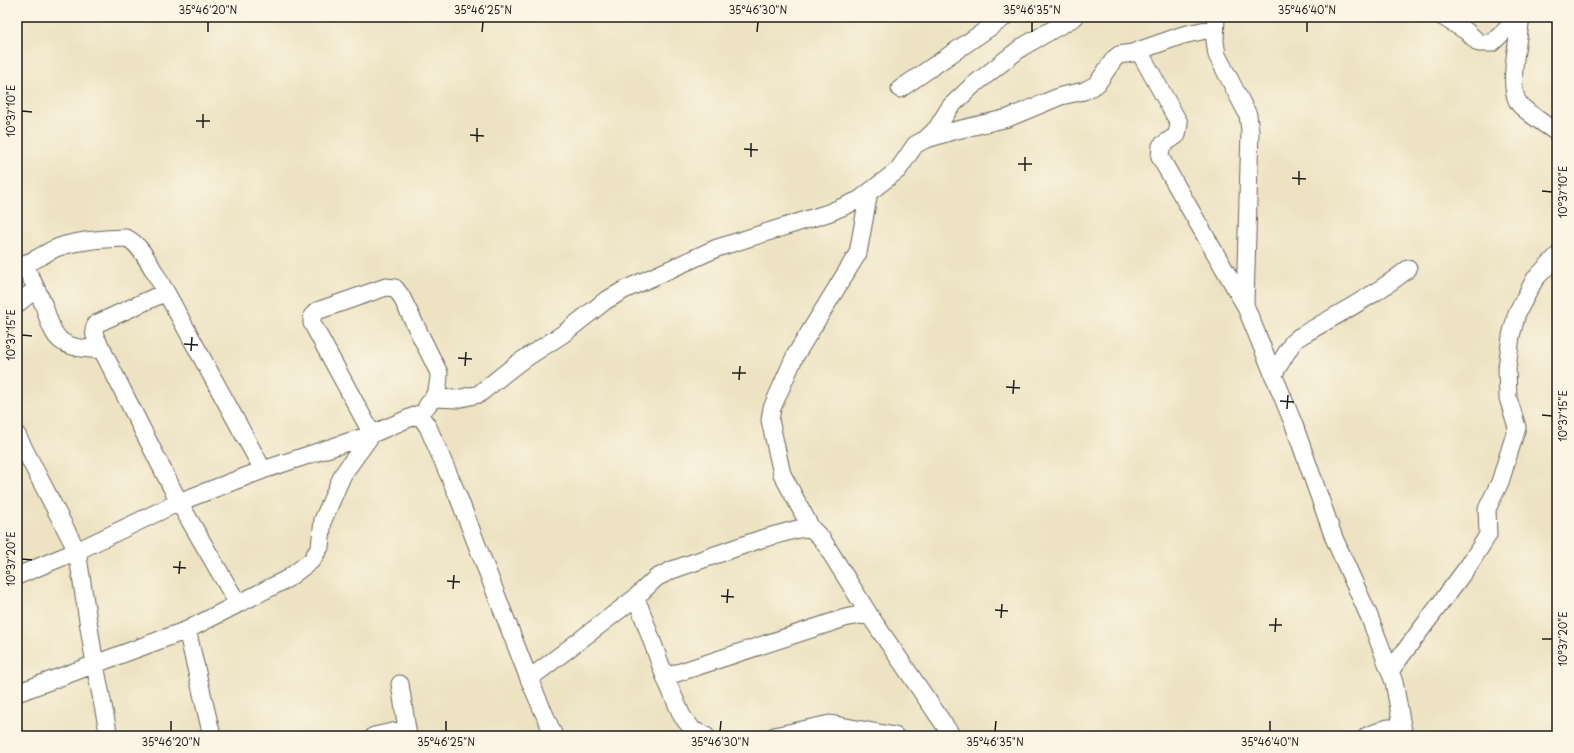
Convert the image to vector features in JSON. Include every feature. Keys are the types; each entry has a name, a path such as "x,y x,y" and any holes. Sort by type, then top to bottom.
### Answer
{"street":[{"path":"900,89 1005,17"},
{"path":"924,140 937,128 950,107 971,87 1022,47 1075,17"},
{"path":"1443,17 1466,31 1479,43 1492,43 1520,17"},
{"path":"1520,17 1514,66 1515,97 1520,104 1557,133"},
{"path":"434,398 457,399 479,394 518,363 563,334 605,301 624,290 717,248 815,218 849,205 898,170 906,161 914,145 924,140 953,131 1008,118 1061,96 1084,91 1097,84 1114,59 1120,55 1139,51 1215,23 1217,55 1248,115 1250,131 1245,305"},
{"path":"1139,51 1179,123 1177,135 1161,146 1160,157 1245,305 1334,538 1369,616 1390,671 1394,682 1403,735"},
{"path":"869,192 858,253 796,356 772,408 770,420 782,474 811,528 822,539 870,616 952,736"},
{"path":"103,350 80,347 60,340 52,326 36,289 20,264 32,262 58,248 71,244 126,238 134,240 166,292 263,470"},
{"path":"1390,671 1469,565 1488,535 1487,509 1500,482 1517,427 1508,398 1507,368 1511,336 1517,313 1535,278 1557,256"},
{"path":"1273,375 1293,342 1298,337 1374,294 1408,268"},
{"path":"17,576 77,551 179,502 263,470 372,434 419,414 434,398 439,383 439,373 401,296 395,288 386,287 317,311 312,316 312,323 372,434"},
{"path":"17,304 36,289"},
{"path":"166,292 96,324 94,330 95,336 179,502 238,604"},
{"path":"419,414 428,427 458,496 529,679 554,736"},
{"path":"17,693 188,630 287,579 311,562 320,547 323,520 343,474 372,434"},
{"path":"17,435 77,551 95,665 109,736"},
{"path":"529,679 635,598 656,578 672,570 761,539 798,529 811,528"},
{"path":"635,598 665,677 682,716 693,730 706,736"},
{"path":"665,677 845,618 859,615 870,616"},
{"path":"188,630 212,736"},
{"path":"374,736 407,732 400,684"},
{"path":"774,736 830,724 895,736"},
{"path":"1367,736 1388,728 1395,728 1403,735"}]}
